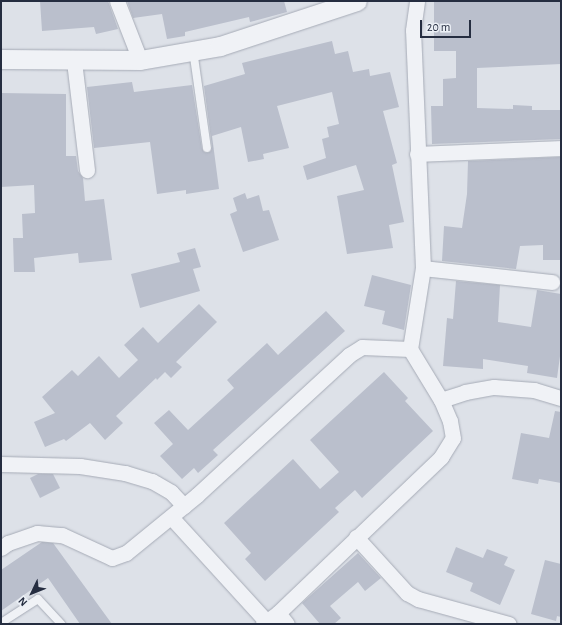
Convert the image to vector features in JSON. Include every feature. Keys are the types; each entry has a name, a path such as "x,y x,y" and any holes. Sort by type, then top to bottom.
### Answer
{"street":[{"path":"117,1 140,60"},
{"path":"1,59 74,61 140,60 220,46 357,1"},
{"path":"171,517 273,621 356,537 441,457 453,438 450,421 441,400 410,349 423,268 417,154 413,30 418,1"},
{"path":"74,61 87,170"},
{"path":"417,154 561,148"},
{"path":"423,268 552,282"},
{"path":"1,548 8,543 37,533 62,535 112,558 126,553 184,506 348,355 362,347 410,349"},
{"path":"441,400 465,392 494,387 534,390 561,398"},
{"path":"1,464 80,466 125,473 152,481 171,492 184,506"},
{"path":"356,537 407,593 418,599 509,624"}],"lane":[{"path":"193,50 207,148"},
{"path":"1,623 38,599 61,624"}],"building":[{"path":"40,1 108,1 118,29 96,34 94,27 42,31"},
{"path":"127,1 284,1 287,12 250,22 249,17 185,32 185,36 167,39 162,14 133,18"},
{"path":"434,1 561,1 561,64 477,68 477,108 513,109 513,105 532,106 532,110 561,110 561,139 432,144 431,106 443,106 443,79 456,78 456,51 434,51"},
{"path":"332,41 335,54 348,51 353,72 369,69 370,76 390,72 399,107 383,111 397,163 392,165 404,222 389,225 393,248 347,254 337,196 364,190 356,165 307,180 303,166 326,158 322,139 329,137 327,127 339,124 332,92 277,106 289,148 263,154 264,159 248,162 241,127 212,136 219,189 186,194 186,190 157,194 150,142 94,148 87,87 132,82 134,92 192,85 202,149 208,153 212,147 204,86 245,74 242,63"},
{"path":"1,93 66,94 66,156 76,156 78,171 83,178 85,201 104,199 112,260 79,263 78,253 34,258 35,272 14,272 13,238 23,238 22,214 35,213 34,185 1,187"},
{"path":"561,157 561,260 543,260 543,245 520,246 516,269 442,261 444,226 462,228 467,194 468,161"},
{"path":"245,193 247,199 259,195 263,211 269,210 279,240 243,252 230,214 237,211 233,198"},
{"path":"195,248 201,267 193,269 200,291 140,308 131,274 180,262 177,253"},
{"path":"372,275 411,285 404,330 382,324 385,311 364,306"},
{"path":"456,281 500,285 498,322 531,327 537,290 561,294 561,349 557,378 527,373 528,366 483,359 483,369 443,366 447,318 453,319"},
{"path":"199,304 217,322 176,362 182,367 171,378 165,372 157,380 156,378 116,416 123,423 105,440 90,423 66,441 64,439 45,447 34,422 55,413 42,397 72,370 78,376 99,356 119,378 138,360 124,345 143,327 158,343"},
{"path":"326,311 345,331 213,450 218,455 198,473 194,468 182,479 160,456 173,444 154,423 169,410 188,430 234,388 227,380 267,343 278,355"},
{"path":"384,372 408,398 405,401 433,431 362,498 355,490 335,508 339,512 265,581 245,559 251,553 224,523 293,459 320,489 339,472 310,440"},
{"path":"555,411 561,412 561,483 539,479 538,484 512,479 521,433 549,438"},
{"path":"38,474 53,474 60,488 40,498 30,478"},
{"path":"42,542 53,543 112,624 80,624 48,578 1,611 1,570"},
{"path":"456,547 483,558 487,549 508,557 504,565 515,570 500,605 470,591 473,583 446,572"},
{"path":"358,553 381,578 365,591 358,582 330,606 341,618 334,624 320,624 302,603"},
{"path":"545,560 561,564 561,617 557,616 556,621 531,614"}]}
